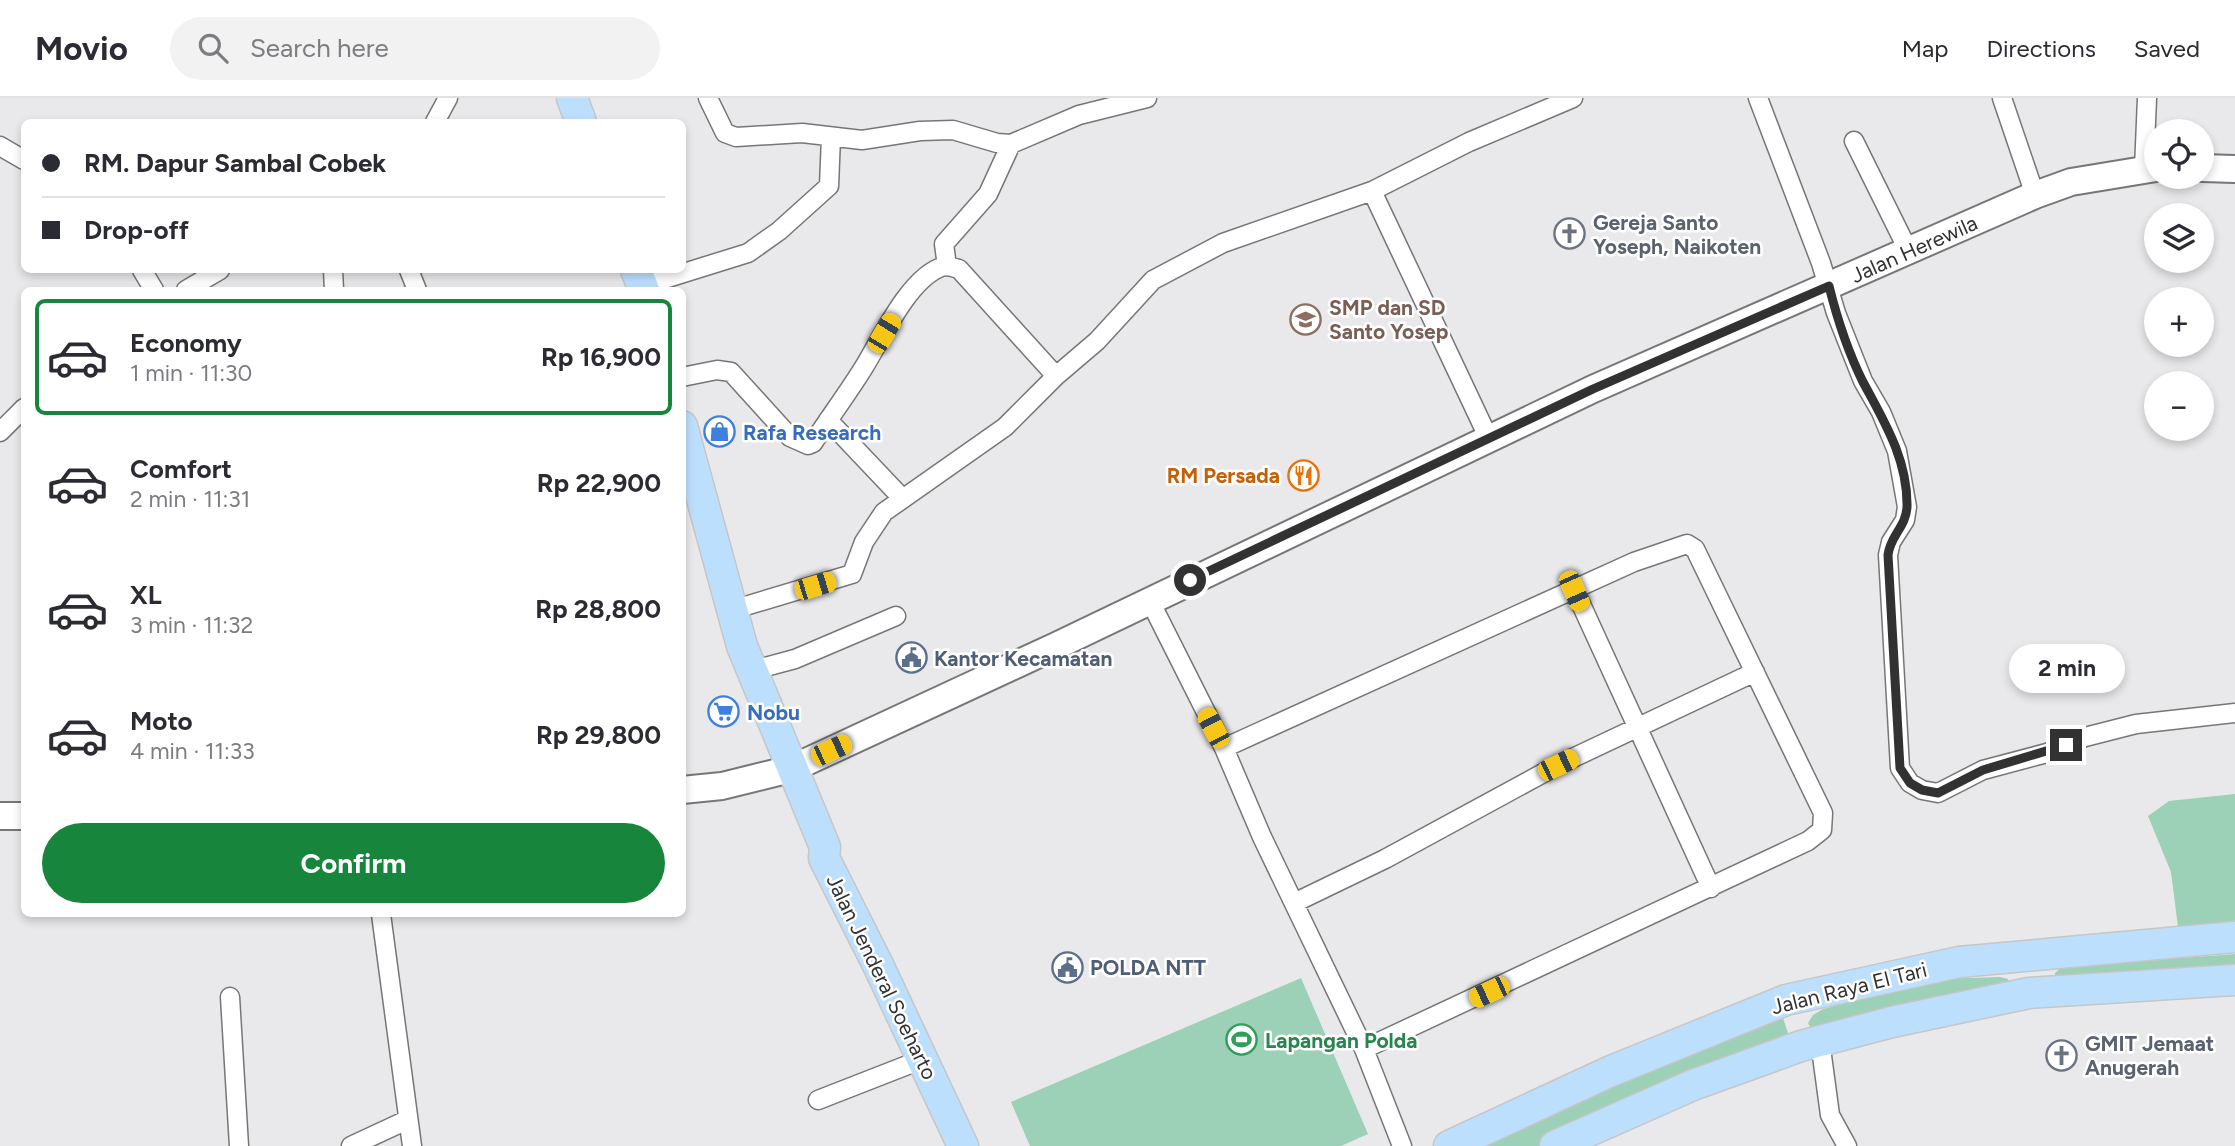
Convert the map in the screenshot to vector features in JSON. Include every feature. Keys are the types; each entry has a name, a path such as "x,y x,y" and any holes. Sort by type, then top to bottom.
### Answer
{"main road":[{"path":"572,98 580,119"},
{"path":"2214,168 2235,169"},
{"name":"Jalan Herewila","path":"686,789 784,771 1054,647 1149,599 1489,439 1829,286 2035,195 2099,176 2144,169"},
{"name":"Jalan Jenderal Soeharto","path":"686,441 732,610 748,658 740,665 784,771 811,850 824,858 963,1146"},
{"path":"0,816 21,816"},
{"name":"Jalan Raya El Tari","path":"1449,1146 1611,1072 1786,1000 1896,974 2024,955 2235,937"},
{"path":"2024,955 2029,993"},
{"name":"Jalan Raya El Tari","path":"1555,1146 1693,1085 1810,1043 1892,1022 2029,993 2235,980"},
{"path":"1786,1000 1810,1043"}],"street":[{"path":"437,119 448,98"},
{"path":"708,98 721,127 729,135 802,133 831,138 881,138 936,130 953,131 997,144 1011,144 1079,115 1147,98"},
{"path":"732,610 852,574 864,542 876,523 901,497 1005,427 1056,376 1097,341 1153,280 1223,243 1372,191 1469,142 1573,98"},
{"path":"1758,98 1829,286 1836,313 1863,381 1891,434 1906,494 1905,520 1891,541 1888,555 1900,768 1910,783 1922,790 1938,793 1983,770 2047,753 2085,737 2136,724 2235,713"},
{"path":"2002,98 2035,195"},
{"path":"2146,119 2147,98"},
{"path":"686,270 737,257 768,239 829,186 831,138"},
{"path":"1854,141 1909,251"},
{"path":"947,266 945,243 988,194 1011,144"},
{"path":"0,146 21,158"},
{"path":"1372,191 1489,439"},
{"path":"686,376 717,370 731,372 790,437 803,445 813,443 911,293 923,279 947,266 959,269 1056,376"},
{"path":"191,287 215,273"},
{"path":"641,282 676,273"},
{"path":"0,432 21,411"},
{"path":"828,420 901,497"},
{"path":"1224,748 1425,654 1681,544 1692,545 1806,774 1823,813 1825,824 1818,835 1711,888 1364,1049"},
{"path":"1574,591 1711,888"},
{"path":"1149,599 1224,748 1262,837 1296,902 1364,1049 1402,1146"},
{"path":"748,658 795,659 896,616"},
{"path":"1296,902 1385,859 1558,765 1755,671"},
{"path":"381,917 412,1146"},
{"path":"230,997 239,1146"},
{"path":"1810,1043 1830,1115 1847,1146"},
{"path":"818,1100 923,1059"},
{"path":"351,1146 407,1120"}],"green space":[{"path":"2235,794 2235,923 2178,927 2171,872 2148,816 2169,801"},
{"path":"2235,954 2235,977 2055,978 2055,973 2062,967"},
{"name":"Lapangan Polda","path":"1301,978 1368,1134 1341,1146 1030,1146 1011,1102"},
{"path":"1938,979 2008,979 2010,994 1812,1030 1808,1023 1813,1015 1823,1009"},
{"path":"1771,1017 1783,1018 1789,1036 1544,1146 1485,1146 1615,1083"}],"place":[{"name":"Gereja Santo Yoseph, Naikoten","path":"1570,234"},
{"name":"SMP dan SD Santo Yosep","path":"1306,319"},
{"name":"Rafa Research","path":"720,432"},
{"name":"RM Persada","path":"1303,475"},
{"name":"Kantor Kecamatan","path":"911,658"},
{"name":"Nobu","path":"724,712"},
{"name":"POLDA NTT","path":"1067,967"},
{"name":"Lapangan Polda","path":"1242,1040"},
{"name":"GMIT Jemaat Anugerah","path":"2062,1055"}],"route":[{"path":"1190,580 1593,389 1829,286 1836,313 1863,381 1891,434 1906,494 1905,520 1901,530 1891,541 1888,555 1890,631 1898,711 1900,768 1904,776 1922,790 1938,793 1983,770 2047,753 2066,745"}]}
